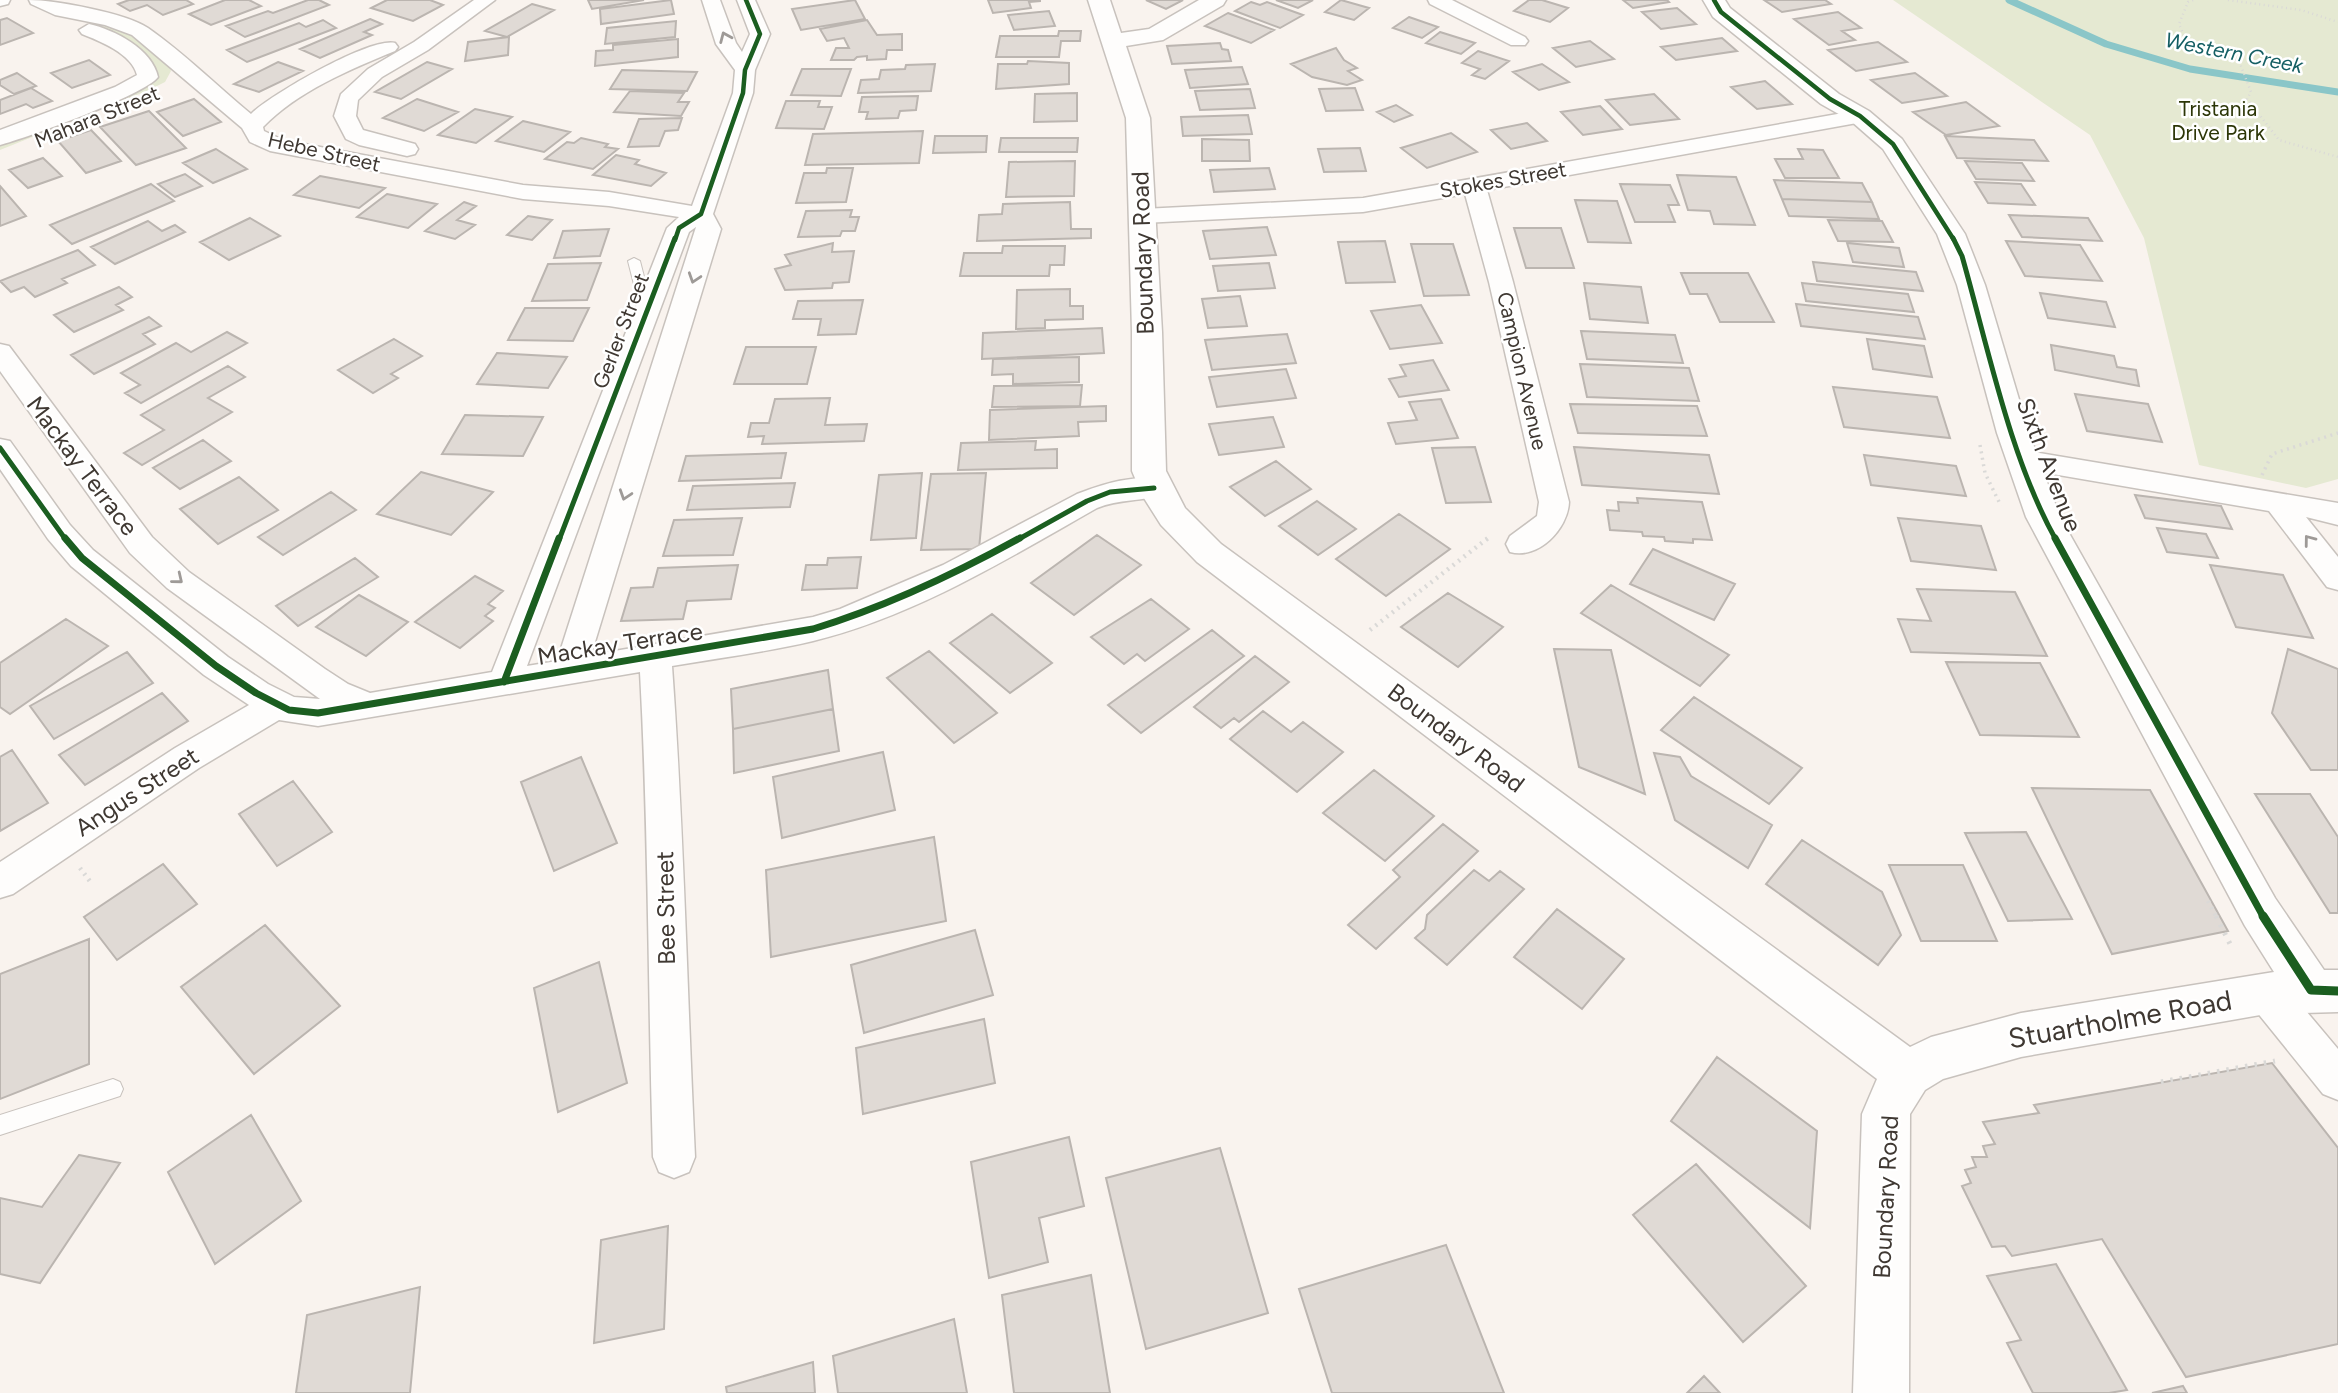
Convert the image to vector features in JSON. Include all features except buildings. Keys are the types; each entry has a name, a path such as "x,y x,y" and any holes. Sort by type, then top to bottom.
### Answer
{"main road":[{"name":"Boundary Road","path":"1099,0 1138,118 1148,452 1149,471 1154,488 1177,524 1198,544 1908,1074 1896,1090 1886,1120 1881,1393"},
{"path":"1113,41 1155,36 1215,0"},
{"name":"Sixth Avenue","path":"1716,0 1721,12 1820,91 1860,116 1900,151 1951,234 1971,285 2021,460 2043,517 2260,912 2325,990"},
{"name":"Stuartholme Road","path":"1908,1074 1931,1060 2021,1035 2266,993 2325,990"}],"street":[{"name":"Mahara Street","path":"38,0 62,11 130,27 144,35 179,83 252,126"},
{"path":"710,0 726,44 745,70"},
{"name":"Gerler Street","path":"504,682 679,228 701,214 743,93 745,70 760,34 746,0"},
{"path":"1437,0 1518,41"},
{"name":"Hebe Street","path":"495,2 469,22 387,47 335,71 273,107 252,126 253,132 262,139 298,151 523,191 609,199 701,214"},
{"name":"Mahara Street","path":"0,138 122,91 148,78 146,69 119,43 76,23 62,11"},
{"name":"Hebe Street","path":"439,32 375,73 348,98 345,110 354,134 374,142 536,178 609,199"},
{"name":"Mahara Street","path":"0,156 179,83"},
{"name":"Stokes Street","path":"1143,216 1348,206 1860,116"},
{"name":"Campion Avenue","path":"1474,185 1501,282 1554,502 1554,515 1550,522 1521,544"},
{"name":"Gerler Street","path":"570,671 709,229 701,214"},
{"name":"Mackay Terrace","path":"0,352 141,545 178,580 313,678 336,693 369,706"},
{"name":"Mackay Terrace","path":"0,448 59,532 94,570 216,666 277,705 307,713 369,706 793,633 864,614 924,589 1087,501 1110,492 1154,488"},
{"path":"2021,460 2337,514"},
{"path":"2278,502 2338,579"},
{"name":"Mackay Terrace","path":"94,570 141,545"},
{"name":"Bee Street","path":"655,658 665,808 665,922 674,1157"},
{"name":"Angus Street","path":"0,882 187,758 277,705"},
{"path":"2266,993 2338,1080"}],"lane":[{"name":"Gerler Street","path":"634,261 646,312"},
{"path":"0,1125 113,1089"}],"path":[{"path":"2193,0 2188,2 2179,24 2185,38 2239,61 2251,92 2247,99 2279,140 2338,156"},
{"path":"2228,0 2301,10 2338,22"},
{"path":"2272,454 2338,433"},
{"path":"1341,652 1497,532"},
{"path":"2161,1082 2282,1059"}],"green space":[{"name":"Tristania Drive Park","path":"1893,0 2338,0 2338,479 2306,488 2199,465 2144,238 2090,135"},
{"path":"99,22 125,31 168,64 171,71 165,82 0,150 0,144 151,82 91,25"}],"waterway":[{"name":"Western Creek","path":"2009,0 2106,44 2190,69 2338,92"}],"cycle path":[{"path":"504,682 679,228 701,214 743,93 745,70 760,34 746,0"},
{"path":"1714,0 1721,12 1830,99 1860,116 1893,144 1951,234 1962,256 2013,433 2043,517 2260,912 2311,990 2338,991"},
{"path":"0,448 59,532 82,558 216,666 256,693 289,710 318,713 813,629 850,618 920,590 1087,501 1110,492 1154,488"}]}
